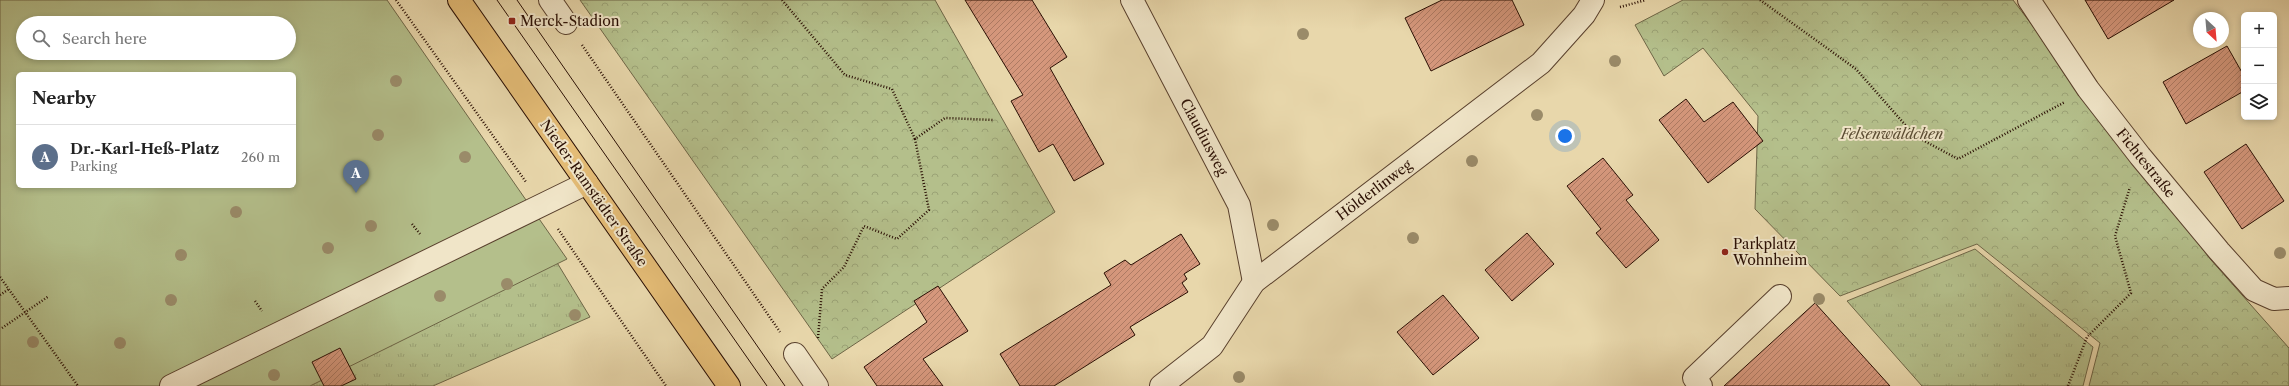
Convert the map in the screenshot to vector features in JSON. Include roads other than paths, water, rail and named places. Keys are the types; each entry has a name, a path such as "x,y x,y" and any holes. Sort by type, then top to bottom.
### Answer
{"main road":[{"name":"Nieder-Ramstädter Straße","path":"459,0 729,386"}],"street":[{"path":"550,0 566,23"},
{"name":"Claudiusweg","path":"1132,0 1240,205 1254,282"},
{"name":"Hölderlinweg","path":"1161,386 1212,346 1254,282 1541,63 1584,16 1593,0"},
{"name":"Fichtestraße","path":"2029,0 2088,89 2140,156 2254,290 2274,299 2288,303"},
{"path":"170,386 587,183"},
{"path":"1701,386 1694,378 1780,296"},
{"path":"795,354 817,386"}],"tram line":[{"path":"497,0 767,386"},
{"path":"517,0 785,386"}],"place":[{"name":"Merck-Stadion","path":"512,21"},
{"name":"Dr.-Karl-Heß-Platz","path":"356,193"},
{"name":"Parkplatz Wohnheim","path":"1725,252"}],"park label":[{"name":"Felsenwäldchen","path":"1892,134"}]}
